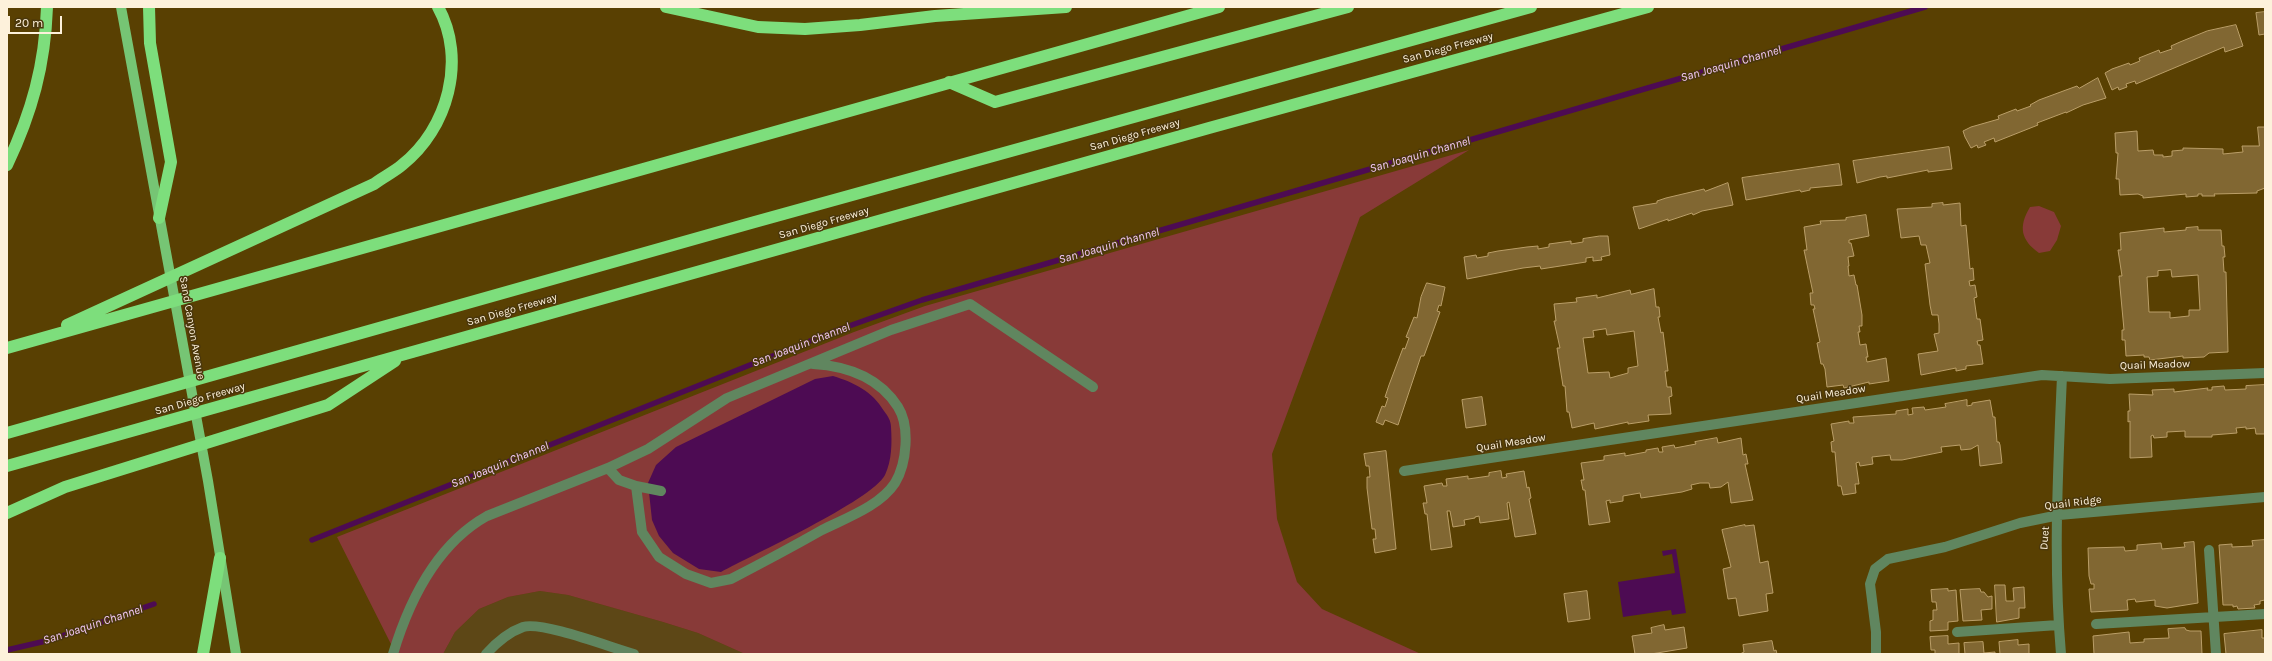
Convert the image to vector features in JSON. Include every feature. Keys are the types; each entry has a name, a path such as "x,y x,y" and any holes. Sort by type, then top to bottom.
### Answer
{"highway":[{"path":"7,165 24,130 36,94 44,55 47,7"},
{"path":"149,7 150,43 171,162 160,223"},
{"path":"32,341 374,184 403,165 433,128 445,104 452,60 449,37 438,7"},
{"path":"666,7 758,27 805,29 860,25 935,16 1066,7"},
{"path":"7,348 1219,7"},
{"path":"949,82 995,102 1348,7"},
{"name":"San Diego Freeway","path":"7,433 751,223 1531,7"},
{"name":"San Diego Freeway","path":"7,466 1209,128 1648,7"},
{"path":"7,513 65,487 328,405 405,354"},
{"path":"203,654 220,558"}],"main road":[{"name":"Sand Canyon Avenue","path":"120,7 208,481 236,654"}],"street":[{"path":"394,654 412,602 431,570 459,535 487,516 608,468 648,449 727,398 891,330 970,304 1093,387"},
{"path":"636,486 642,532 659,556 686,574 711,583 731,579 876,502 895,483 902,464 906,438 903,414 891,396 878,383 861,374 833,365 810,364"},
{"name":"Quail Meadow","path":"1404,471 2042,375 2110,379 2265,374"},
{"name":"Duet","path":"2060,654 2055,540 2058,515 2062,376"},
{"path":"608,468 619,480 636,486 661,491"},
{"name":"Quail Ridge","path":"1876,654 1876,632 1870,584 1875,569 1888,559 1945,546 2020,523 2058,515 2265,497"},
{"path":"2209,550 2216,654"},
{"path":"2096,624 2265,614"},
{"path":"1957,632 2058,625"},
{"path":"486,654 497,642 524,627 558,630 634,654"}],"shaded area":[{"path":"1469,150 1360,217 1272,454 1277,519 1297,582 1322,609 1421,654 745,654 698,633 663,622 568,595 540,591 508,597 479,609 455,632 443,654 396,654 337,537 854,332 925,306"},
{"path":"2039,206 2054,212 2061,226 2057,240 2050,251 2039,253 2028,243 2023,233 2023,227 2026,214 2030,207"},
{"path":"833,376 856,385 868,393 874,398 887,415 891,425 891,445 889,463 885,475 875,486 858,499 835,513 721,572 699,569 673,553 659,536 652,520 648,483 656,465 676,447 815,379"},
{"path":"1676,549 1686,613 1672,615 1671,610 1623,617 1618,582 1675,573 1672,554 1663,556 1662,551"},
{"path":"540,591 568,595 663,622 698,633 745,654 443,654 455,632 479,609 508,597"}],"building":[{"path":"2265,12 2265,34 2259,35 2256,13"},
{"path":"2236,25 2243,46 2225,52 2224,47 2136,84 2135,81 2126,84 2127,87 2119,90 2118,87 2112,90 2105,73 2112,69 2140,61 2139,58 2159,50 2160,53 2172,49 2171,46 2207,31"},
{"path":"2098,78 2106,98 2083,105 2066,113 2037,123 2038,125 1995,142 1994,138 1984,142 1986,145 1978,148 1977,145 1971,148 1965,137 1963,131 1971,127 1999,119 1998,116 2016,109 2017,111 2031,106 2030,105 2039,100 2077,86 2079,88"},
{"path":"2258,127 2265,127 2265,188 2257,191 2257,193 2214,194 2215,196 2202,196 2202,194 2198,194 2198,196 2186,197 2186,194 2143,198 2143,196 2138,194 2120,195 2119,179 2116,179 2118,153 2116,153 2115,133 2137,131 2138,151 2153,150 2154,155 2163,155 2163,157 2172,156 2172,151 2183,150 2183,148 2223,149 2223,154 2243,152 2242,146 2259,146"},
{"path":"1949,147 1952,169 1928,172 1928,170 1887,178 1887,176 1880,177 1857,183 1853,161"},
{"path":"1839,164 1842,185 1810,188 1810,190 1801,192 1800,190 1746,200 1742,178"},
{"path":"1728,183 1733,205 1702,211 1693,215 1692,213 1668,221 1668,219 1639,229 1633,207 1657,203 1657,201 1666,198 1704,189 1705,191"},
{"path":"1943,203 1943,205 1960,203 1961,226 1966,225 1970,269 1973,268 1974,280 1969,281 1970,286 1975,285 1977,297 1974,298 1977,319 1980,319 1983,340 1977,341 1978,345 1980,345 1983,364 1966,366 1966,369 1956,371 1956,368 1921,375 1918,354 1938,351 1934,334 1939,333 1938,315 1932,315 1930,305 1925,264 1930,263 1926,245 1921,245 1919,236 1901,238 1897,209 1932,207 1932,204"},
{"path":"1866,215 1869,236 1849,240 1854,256 1848,257 1849,276 1854,275 1862,315 1862,326 1859,326 1860,332 1858,332 1860,345 1866,344 1868,357 1866,357 1867,362 1886,358 1889,381 1869,384 1869,382 1844,388 1843,385 1827,387 1825,369 1823,364 1821,364 1817,343 1820,342 1813,309 1815,309 1814,305 1811,305 1810,293 1813,293 1804,250 1807,250 1804,227 1821,224 1820,221 1846,220 1846,218"},
{"path":"2198,227 2198,230 2221,230 2222,246 2224,246 2225,257 2223,257 2224,272 2226,272 2228,352 2209,353 2204,357 2183,358 2183,356 2150,360 2149,357 2144,357 2144,355 2126,356 2125,340 2122,340 2122,330 2124,330 2119,276 2122,276 2118,250 2121,250 2120,233 2164,228 2164,232 2186,230 2186,228","holes":["2171,270 2172,277 2198,275 2200,310 2189,310 2189,316 2170,318 2170,312 2149,312 2147,277 2158,276 2158,271"]},
{"path":"1608,236 1610,255 1601,257 1602,260 1593,261 1593,257 1586,258 1586,262 1541,269 1540,266 1523,268 1467,279 1464,257 1476,255 1477,258 1488,256 1488,253 1527,247 1538,246 1538,249 1549,247 1549,244 1571,241 1571,244 1583,242 1583,239"},
{"path":"1427,283 1445,287 1441,306 1439,305 1437,311 1440,312 1424,356 1421,356 1398,425 1385,420 1383,425 1376,422 1382,406 1385,407 1388,398 1385,397 1389,385 1403,348 1405,349 1409,338 1406,337 1414,317 1417,318 1421,297"},
{"path":"1654,289 1656,307 1659,307 1660,317 1658,317 1661,333 1663,332 1668,371 1665,371 1667,387 1671,387 1672,396 1669,397 1671,414 1648,415 1649,421 1628,424 1628,422 1595,429 1594,423 1572,428 1569,412 1567,412 1565,386 1563,386 1557,348 1560,348 1554,321 1556,321 1554,304 1577,302 1576,298 1597,295 1597,298 1630,290 1631,294","holes":["1606,329 1607,335 1634,331 1638,366 1628,368 1628,373 1610,378 1609,372 1588,373 1583,338 1594,337 1593,331"]},
{"path":"2265,385 2265,434 2256,434 2255,428 2246,429 2246,427 2236,428 2237,433 2212,435 2212,437 2185,437 2185,431 2167,432 2167,437 2154,438 2153,435 2151,436 2152,457 2130,458 2130,421 2128,422 2128,411 2130,411 2129,394 2153,395 2152,390 2174,389 2174,392 2208,388 2207,390 2212,390 2212,387 2224,386 2225,390 2246,389 2246,386"},
{"path":"1482,397 1486,425 1466,428 1462,400"},
{"path":"1967,400 1967,406 1972,405 1972,403 1990,400 1993,417 1995,417 1997,442 1999,442 2000,445 2002,463 1980,466 1978,445 1971,449 1961,450 1960,445 1941,447 1942,452 1902,460 1891,460 1890,455 1872,457 1873,464 1860,466 1859,462 1856,463 1859,484 1855,484 1856,493 1843,495 1841,486 1838,486 1835,452 1832,452 1831,442 1834,441 1831,424 1849,421 1849,423 1854,423 1853,417 1896,414 1896,411 1908,409 1908,415 1913,414 1912,408 1924,407 1925,410 1946,407 1945,404"},
{"path":"1717,438 1718,443 1741,438 1743,455 1746,454 1748,464 1745,464 1753,500 1731,503 1728,482 1721,487 1710,488 1709,483 1700,483 1691,485 1692,489 1682,492 1641,498 1640,493 1623,496 1623,501 1610,503 1610,500 1606,501 1610,522 1589,525 1585,490 1583,490 1581,480 1584,480 1581,463 1604,460 1604,456 1625,453 1625,456 1658,448 1659,452 1663,452 1662,447 1674,445 1675,448 1696,444 1695,442"},
{"path":"1386,451 1396,549 1375,553 1373,539 1376,539 1375,529 1372,529 1367,488 1367,477 1370,477 1369,466 1366,466 1364,454"},
{"path":"1501,471 1502,478 1507,477 1506,474 1524,471 1527,488 1529,487 1531,498 1529,499 1536,534 1515,537 1509,502 1507,503 1509,519 1480,523 1479,516 1464,520 1465,525 1453,527 1450,511 1447,511 1452,547 1431,550 1427,514 1425,514 1423,503 1427,503 1424,486 1442,483 1443,486 1447,486 1446,479 1468,476 1468,479 1489,476 1489,473"},
{"path":"1745,525 1754,525 1760,563 1768,561 1773,593 1766,594 1768,611 1739,616 1736,598 1728,599 1723,569 1731,567 1722,530"},
{"path":"2265,540 2265,600 2260,601 2260,604 2254,605 2255,608 2238,609 2237,606 2233,607 2233,605 2223,605 2219,545 2232,544 2232,547 2253,546 2252,541"},
{"path":"2194,542 2198,603 2167,608 2155,606 2155,600 2136,602 2135,599 2127,600 2128,610 2091,612 2089,589 2094,589 2094,584 2091,584 2089,576 2088,548 2124,547 2125,551 2137,550 2137,545 2161,543 2162,549 2185,547 2184,543"},
{"path":"1995,585 2005,585 2006,601 2014,601 2013,588 2024,587 2025,608 2019,608 2019,618 1997,622"},
{"path":"1948,589 1948,591 1956,590 1958,621 1948,622 1948,630 1930,631 1930,621 1933,620 1933,610 1937,610 1936,602 1932,602 1931,590"},
{"path":"1980,589 1981,592 1984,592 1988,597 1992,596 1992,609 1981,610 1982,620 1963,621 1960,590"},
{"path":"1587,591 1590,619 1568,622 1564,594"},
{"path":"1664,625 1665,630 1684,627 1687,648 1651,654 1635,654 1632,636 1652,633 1651,628"},
{"path":"2185,628 2186,630 2190,631 2201,631 2202,654 2094,654 2093,636 2129,632 2130,643 2144,642 2144,639 2169,638 2168,629"},
{"path":"2262,630 2262,638 2265,638 2265,654 2226,654 2224,634"},
{"path":"1948,636 1948,644 1959,643 1959,654 1935,654 1935,650 1931,650 1930,637"},
{"path":"2018,640 2018,645 2029,644 2029,654 2000,654 1999,642"},
{"path":"1772,641 1774,651 1776,650 1777,654 1740,654 1744,652 1743,645"},
{"path":"1983,642 1984,653 1995,652 1995,654 1965,654 1964,643"}],"waterway":[{"name":"San Joaquin Channel","path":"312,540 835,331 922,300 1925,7"},
{"name":"San Joaquin Channel","path":"7,650 50,640 154,604"}]}
